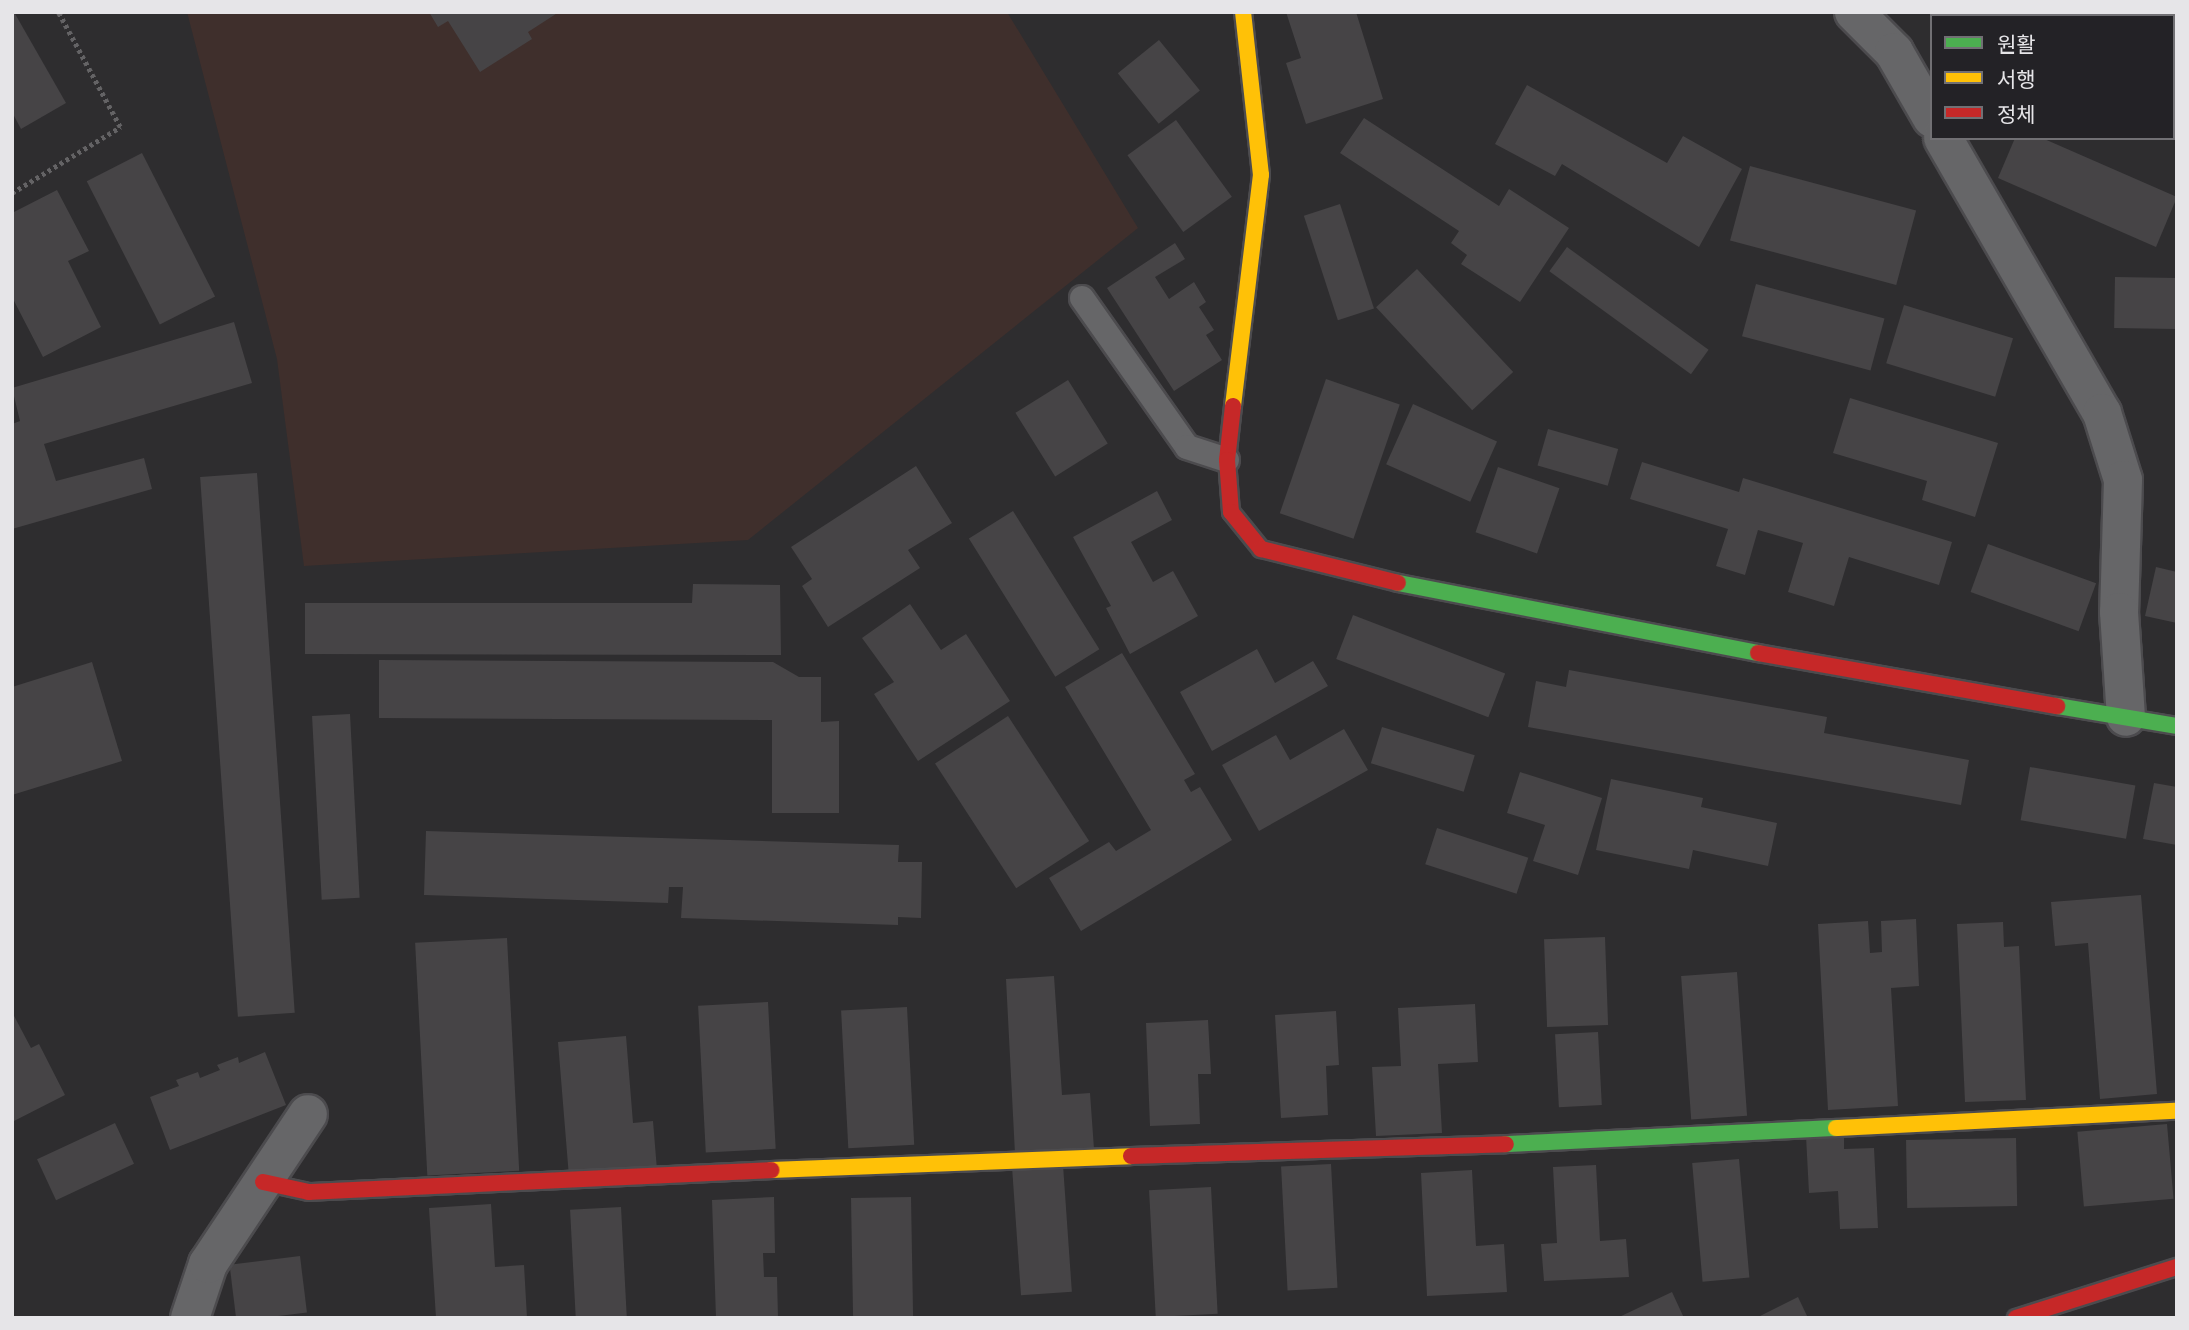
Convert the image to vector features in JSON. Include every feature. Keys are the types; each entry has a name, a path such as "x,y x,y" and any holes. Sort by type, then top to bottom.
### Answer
{"street":[{"path":"1243,12 1261,175 1227,460 1231,512 1261,549 1448,596 2177,726"},
{"path":"1854,12 1894,52 1930,115"},
{"path":"1944,140 2102,414 2123,480 2119,612 2126,717"},
{"path":"263,1182 309,1192 943,1161 1441,1147 2177,1111"},
{"path":"190,1318 208,1265 308,1114"},
{"path":"2016,1318 2177,1268"}],"lane":[{"path":"1082,298 1187,447 1227,460"}],"path":[{"path":"12,193 120,127 58,12"}],"shaded area":[{"path":"187,12 1007,12 1138,228 748,540 304,566 277,359"}],"building":[{"path":"14,12 66,103 21,129 12,112"},
{"path":"429,12 559,12 528,32 532,39 480,72 448,21 438,27"},
{"path":"1286,12 1356,12 1383,99 1306,124 1286,63 1301,58"},
{"path":"2027,12 2071,12 2070,14"},
{"path":"2175,24 2177,25 2175,64"},
{"path":"1159,40 1200,91 1159,124 1118,73"},
{"path":"1527,85 1667,163 1683,136 1742,169 1699,247 1562,164 1555,176 1495,144"},
{"path":"1364,118 1499,206 1509,189 1569,228 1520,302 1461,264 1467,255 1451,243 1459,231 1340,153"},
{"path":"1176,120 1232,197 1183,232 1127,155"},
{"path":"2014,140 2047,140 2177,197 2156,247 1998,178"},
{"path":"142,153 215,296 160,325 87,181"},
{"path":"1750,166 1916,211 1896,285 1730,240"},
{"path":"57,190 89,251 68,261 101,327 43,357 12,297 12,213"},
{"path":"1340,204 1374,309 1338,320 1304,216"},
{"path":"1175,243 1185,259 1155,277 1169,299 1194,282 1206,302 1199,307 1214,330 1206,335 1222,360 1174,391 1107,288"},
{"path":"1567,247 1709,350 1691,374 1549,271"},
{"path":"1417,269 1513,372 1472,410 1376,307"},
{"path":"2115,277 2177,278 2176,329 2114,328"},
{"path":"1756,284 1884,318 1870,371 1742,336"},
{"path":"1904,305 2013,338 1995,397 1886,363"},
{"path":"234,322 252,383 44,444 56,481 144,458 152,489 12,529 12,424 20,421 12,388"},
{"path":"1326,379 1400,404 1354,539 1280,513"},
{"path":"1068,380 1108,444 1055,476 1015,413"},
{"path":"1850,398 1998,443 1975,517 1922,500 1927,481 1833,453"},
{"path":"1413,404 1497,441 1470,502 1386,464"},
{"path":"1548,429 1618,449 1608,486 1538,466"},
{"path":"1642,462 1739,492 1743,478 1952,542 1939,585 1849,557 1834,606 1788,592 1803,543 1758,530 1745,575 1716,566 1728,529 1630,499"},
{"path":"916,466 952,523 908,550 920,568 828,627 802,586 812,579 791,547"},
{"path":"1498,467 1559,488 1537,553 1476,532"},
{"path":"257,473 295,1013 238,1017 200,477"},
{"path":"1157,491 1172,520 1131,542 1153,582 1173,571 1198,616 1130,654 1106,608 1111,606 1073,537"},
{"path":"1013,511 1099,649 1055,677 969,539"},
{"path":"1988,544 2096,583 2079,631 1971,592"},
{"path":"2156,567 2177,572 2177,623 2145,616"},
{"path":"693,584 780,585 781,655 305,654 305,603 692,603"},
{"path":"910,604 941,650 966,634 1010,701 918,761 874,694 894,682 862,638"},
{"path":"1353,615 1505,673 1488,717 1336,659"},
{"path":"1257,649 1275,683 1313,661 1328,686 1212,751 1180,692"},
{"path":"1122,653 1195,774 1184,780 1191,792 1200,787 1232,840 1081,931 1049,878 1109,842 1116,851 1151,830 1065,687"},
{"path":"379,660 773,662 799,677 821,677 821,722 839,721 839,813 772,813 772,720 379,718"},
{"path":"92,662 122,761 12,795 12,687"},
{"path":"1569,670 1827,717 1824,733 1969,760 1961,805 1528,727 1536,681 1566,687"},
{"path":"350,714 360,898 322,900 312,716"},
{"path":"1008,716 1089,841 1016,888 935,763"},
{"path":"1382,727 1475,755 1464,792 1371,763"},
{"path":"1344,729 1368,770 1259,831 1222,765 1276,735 1290,760"},
{"path":"2030,767 2135,786 2126,839 2021,820"},
{"path":"1520,772 1602,798 1578,875 1533,861 1545,825 1507,813"},
{"path":"1611,779 1703,798 1701,807 1777,823 1768,866 1693,850 1689,869 1596,850"},
{"path":"2154,783 2177,787 2177,845 2143,839"},
{"path":"1437,828 1528,858 1517,894 1425,864"},
{"path":"426,831 899,845 898,862 922,862 921,918 898,917 898,925 681,918 683,887 669,887 668,903 424,895"},
{"path":"2141,895 2157,1094 2100,1099 2088,943 2055,946 2051,902"},
{"path":"1916,919 1919,986 1891,988 1898,1106 1828,1110 1818,924 1868,921 1870,953 1882,952 1881,921"},
{"path":"2003,922 2004,947 2019,946 2026,1100 1965,1102 1957,924"},
{"path":"1605,937 1608,1025 1547,1027 1544,939"},
{"path":"507,938 519,1171 427,1175 415,943"},
{"path":"1737,972 1747,1116 1691,1120 1681,976"},
{"path":"1054,976 1062,1095 1090,1093 1094,1149 1015,1154 1006,979"},
{"path":"768,1002 776,1149 706,1152 698,1006"},
{"path":"1475,1004 1478,1062 1438,1064 1442,1133 1376,1136 1372,1067 1401,1066 1398,1008"},
{"path":"907,1007 914,1145 848,1148 841,1010"},
{"path":"1336,1011 1339,1065 1326,1066 1328,1115 1281,1118 1275,1015"},
{"path":"12,1012 31,1048 39,1044 65,1095 12,1122"},
{"path":"1208,1020 1211,1074 1198,1074 1200,1124 1150,1126 1146,1023"},
{"path":"1598,1032 1602,1105 1559,1107 1555,1034"},
{"path":"626,1036 633,1123 653,1121 657,1170 569,1177 558,1042"},
{"path":"265,1052 286,1105 170,1150 150,1097 179,1086 176,1080 198,1072 200,1078 220,1070 217,1065 238,1057 239,1063"},
{"path":"115,1123 134,1164 56,1200 37,1159"},
{"path":"2167,1124 2174,1199 2084,1207 2077,1132"},
{"path":"1844,1134 1844,1149 1874,1148 1878,1228 1840,1229 1838,1191 1809,1193 1806,1136"},
{"path":"2016,1138 2017,1206 1907,1208 1906,1140"},
{"path":"1739,1159 1749,1278 1703,1282 1692,1163"},
{"path":"1331,1164 1337,1288 1288,1290 1281,1167"},
{"path":"1063,1165 1072,1292 1021,1295 1012,1169"},
{"path":"1596,1165 1600,1241 1626,1239 1629,1277 1544,1281 1541,1244 1557,1243 1553,1167"},
{"path":"1472,1170 1476,1246 1504,1244 1507,1292 1427,1296 1421,1173"},
{"path":"1211,1187 1218,1314 1156,1317 1149,1190"},
{"path":"774,1197 775,1253 763,1253 764,1277 777,1277 778,1318 716,1318 712,1200"},
{"path":"911,1197 913,1318 853,1318 851,1198"},
{"path":"491,1204 495,1267 524,1265 527,1318 436,1318 429,1208"},
{"path":"621,1207 627,1318 576,1318 570,1210"},
{"path":"300,1256 307,1313 236,1318 230,1265"},
{"path":"1672,1292 1684,1318 1617,1318"},
{"path":"1798,1297 1808,1318 1756,1318"}],"traffic: fast":[{"path":"1398,583 1758,653"},
{"path":"2057,706 2177,726"},
{"path":"1506,1144 1836,1128"}],"traffic: slow":[{"path":"1233,406 1261,175 1243,12"},
{"path":"1836,1128 2177,1111"},
{"path":"771,1170 1131,1156"}],"traffic: jam":[{"path":"1233,406 1227,460 1231,512 1261,549 1398,583"},
{"path":"1758,653 2057,706"},
{"path":"1131,1156 1506,1144"},
{"path":"263,1182 309,1192 771,1170"},
{"path":"2016,1318 2177,1267"}]}
